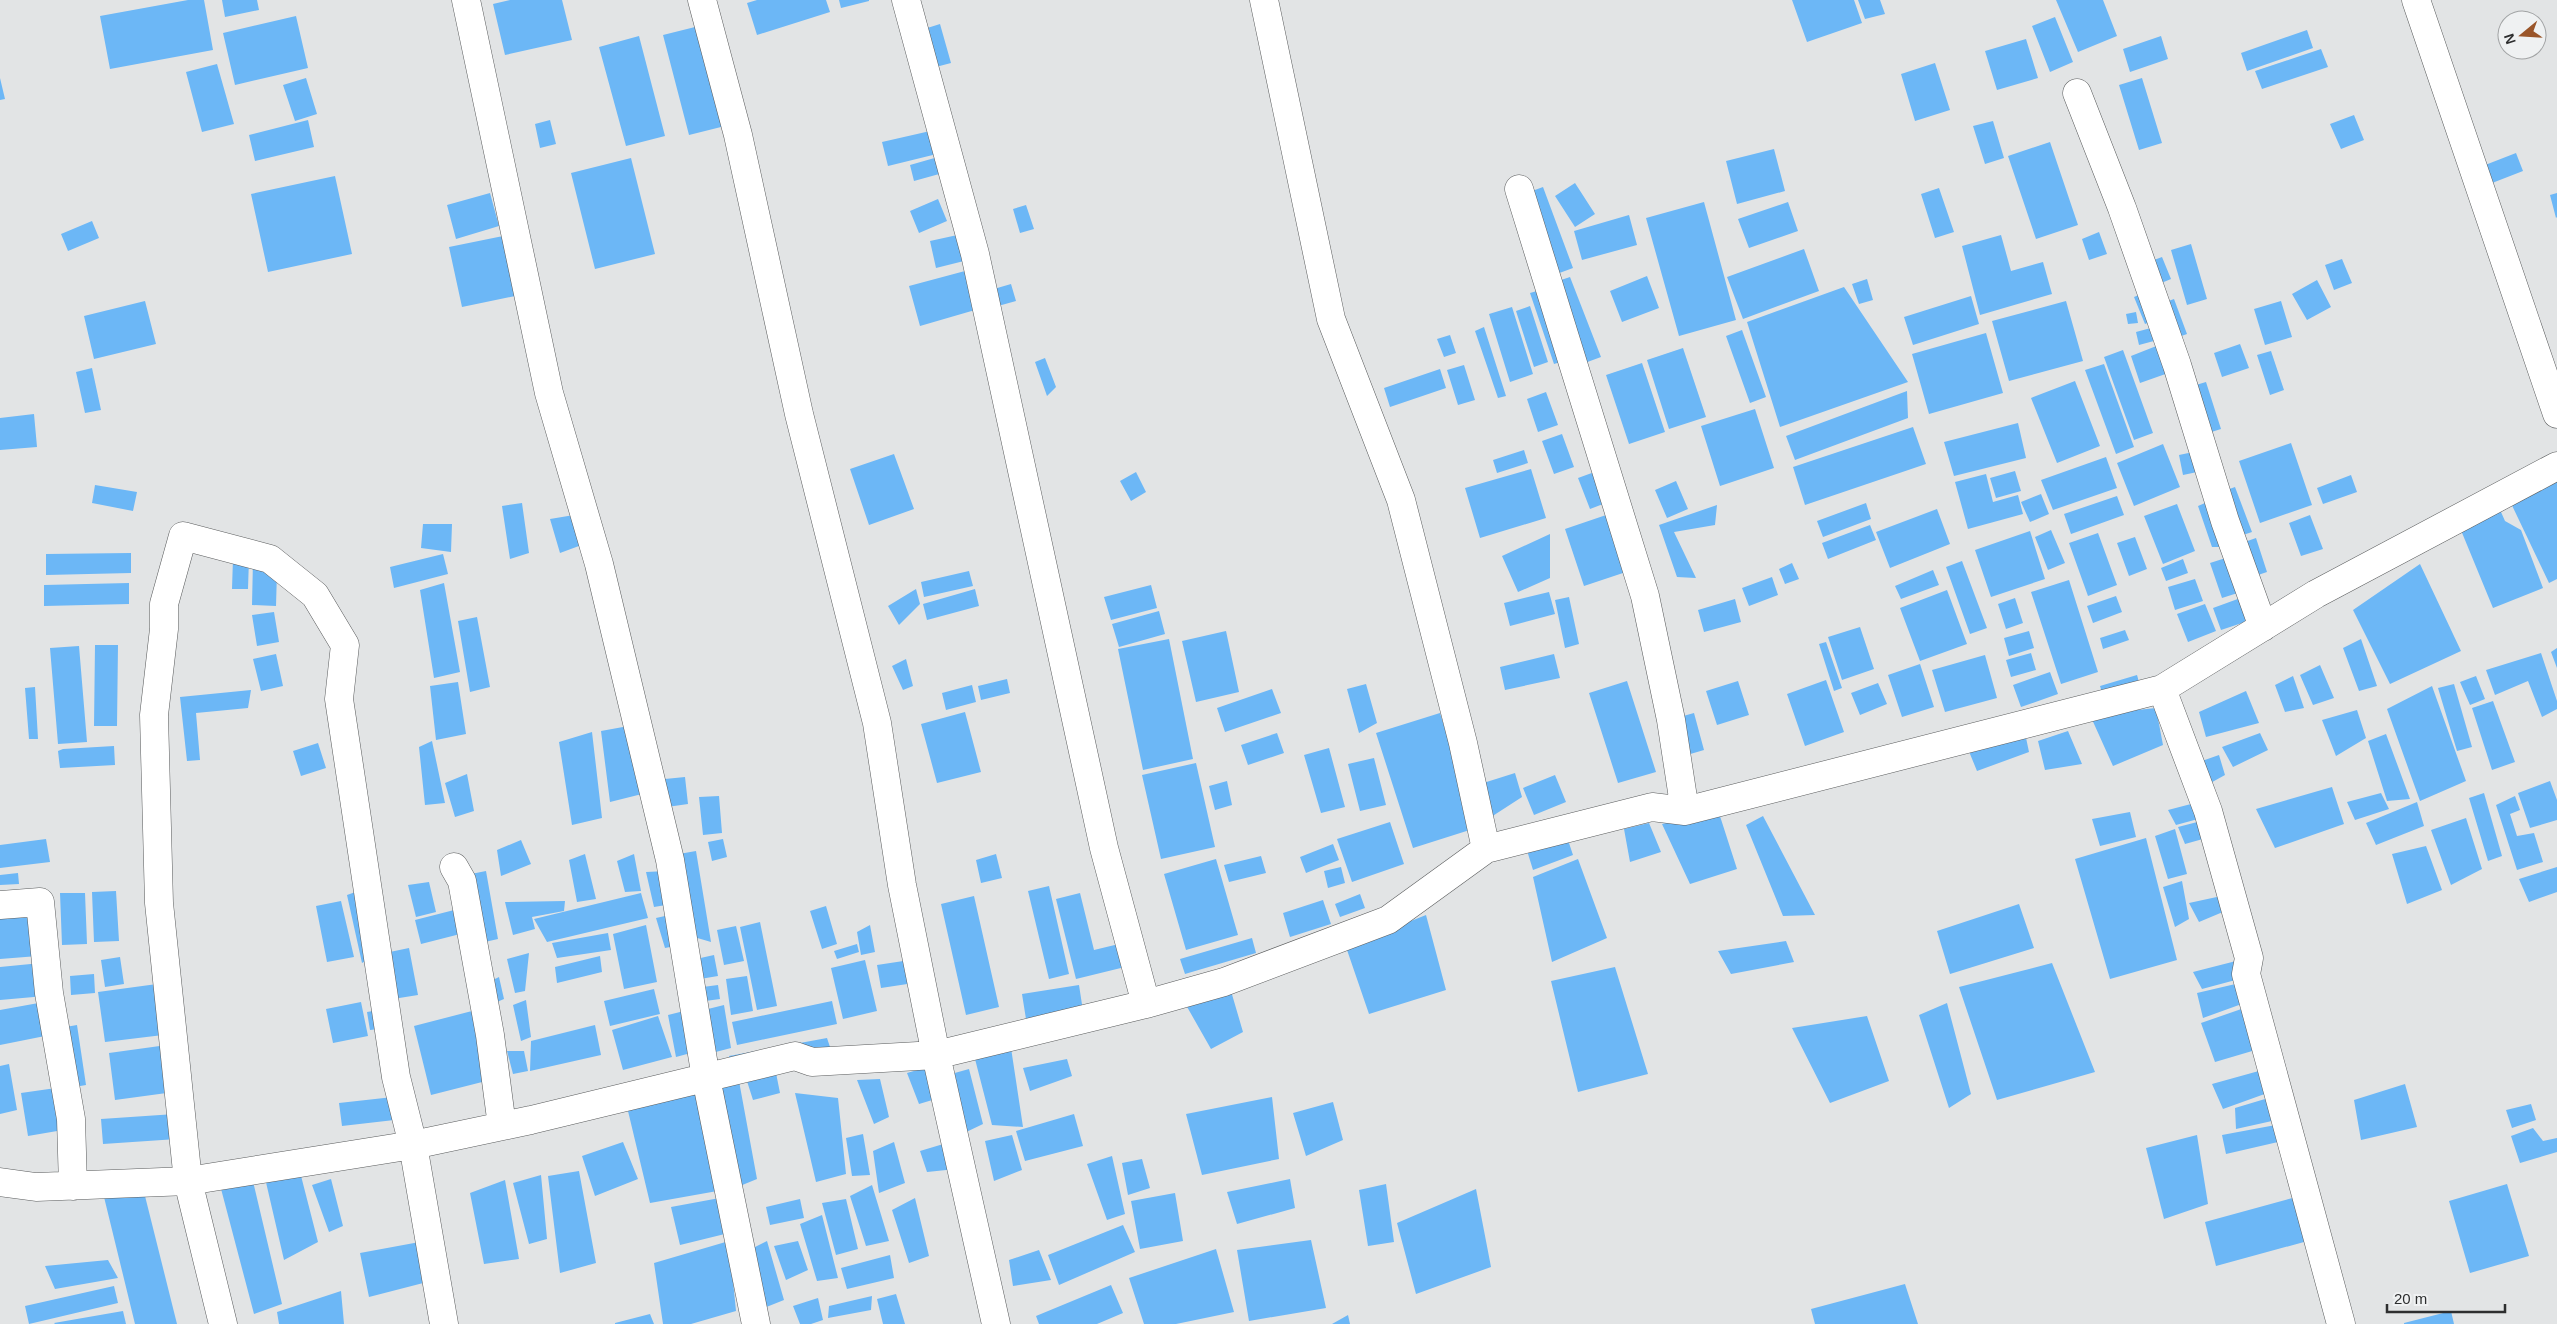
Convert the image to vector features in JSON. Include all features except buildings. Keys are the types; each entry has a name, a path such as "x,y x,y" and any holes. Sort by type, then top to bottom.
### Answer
{"street":[{"path":"466,0 549,393 599,564 670,860 706,1078 756,1324"},
{"path":"702,0 738,135 799,414 877,724 902,885 936,1055 996,1324"},
{"path":"906,0 975,254 1104,848 1146,1004"},
{"path":"1264,0 1331,319 1401,500 1463,743 1486,849"},
{"path":"2416,0 2557,414"},
{"path":"2077,93 2122,208 2177,365 2225,520 2263,626"},
{"path":"1519,189 1645,596 1670,720 1685,810"},
{"path":"0,1182 36,1187 188,1180 413,1145 502,1126 794,1056 812,1062 936,1055 1146,1004 1224,982 1388,920 1486,849 1652,808 1685,810 2162,689 2316,594 2557,466"},
{"path":"222,1324 188,1180 159,903 154,716 164,629 164,604 183,536 270,559 315,595 344,645 339,699 396,1076 413,1145 444,1324"},
{"path":"2162,689 2211,820 2249,958 2246,974 2341,1324"},
{"path":"454,867 462,881 464,891 490,1035 502,1126"},
{"path":"0,905 40,902 48,993 71,1119 73,1186"}]}
